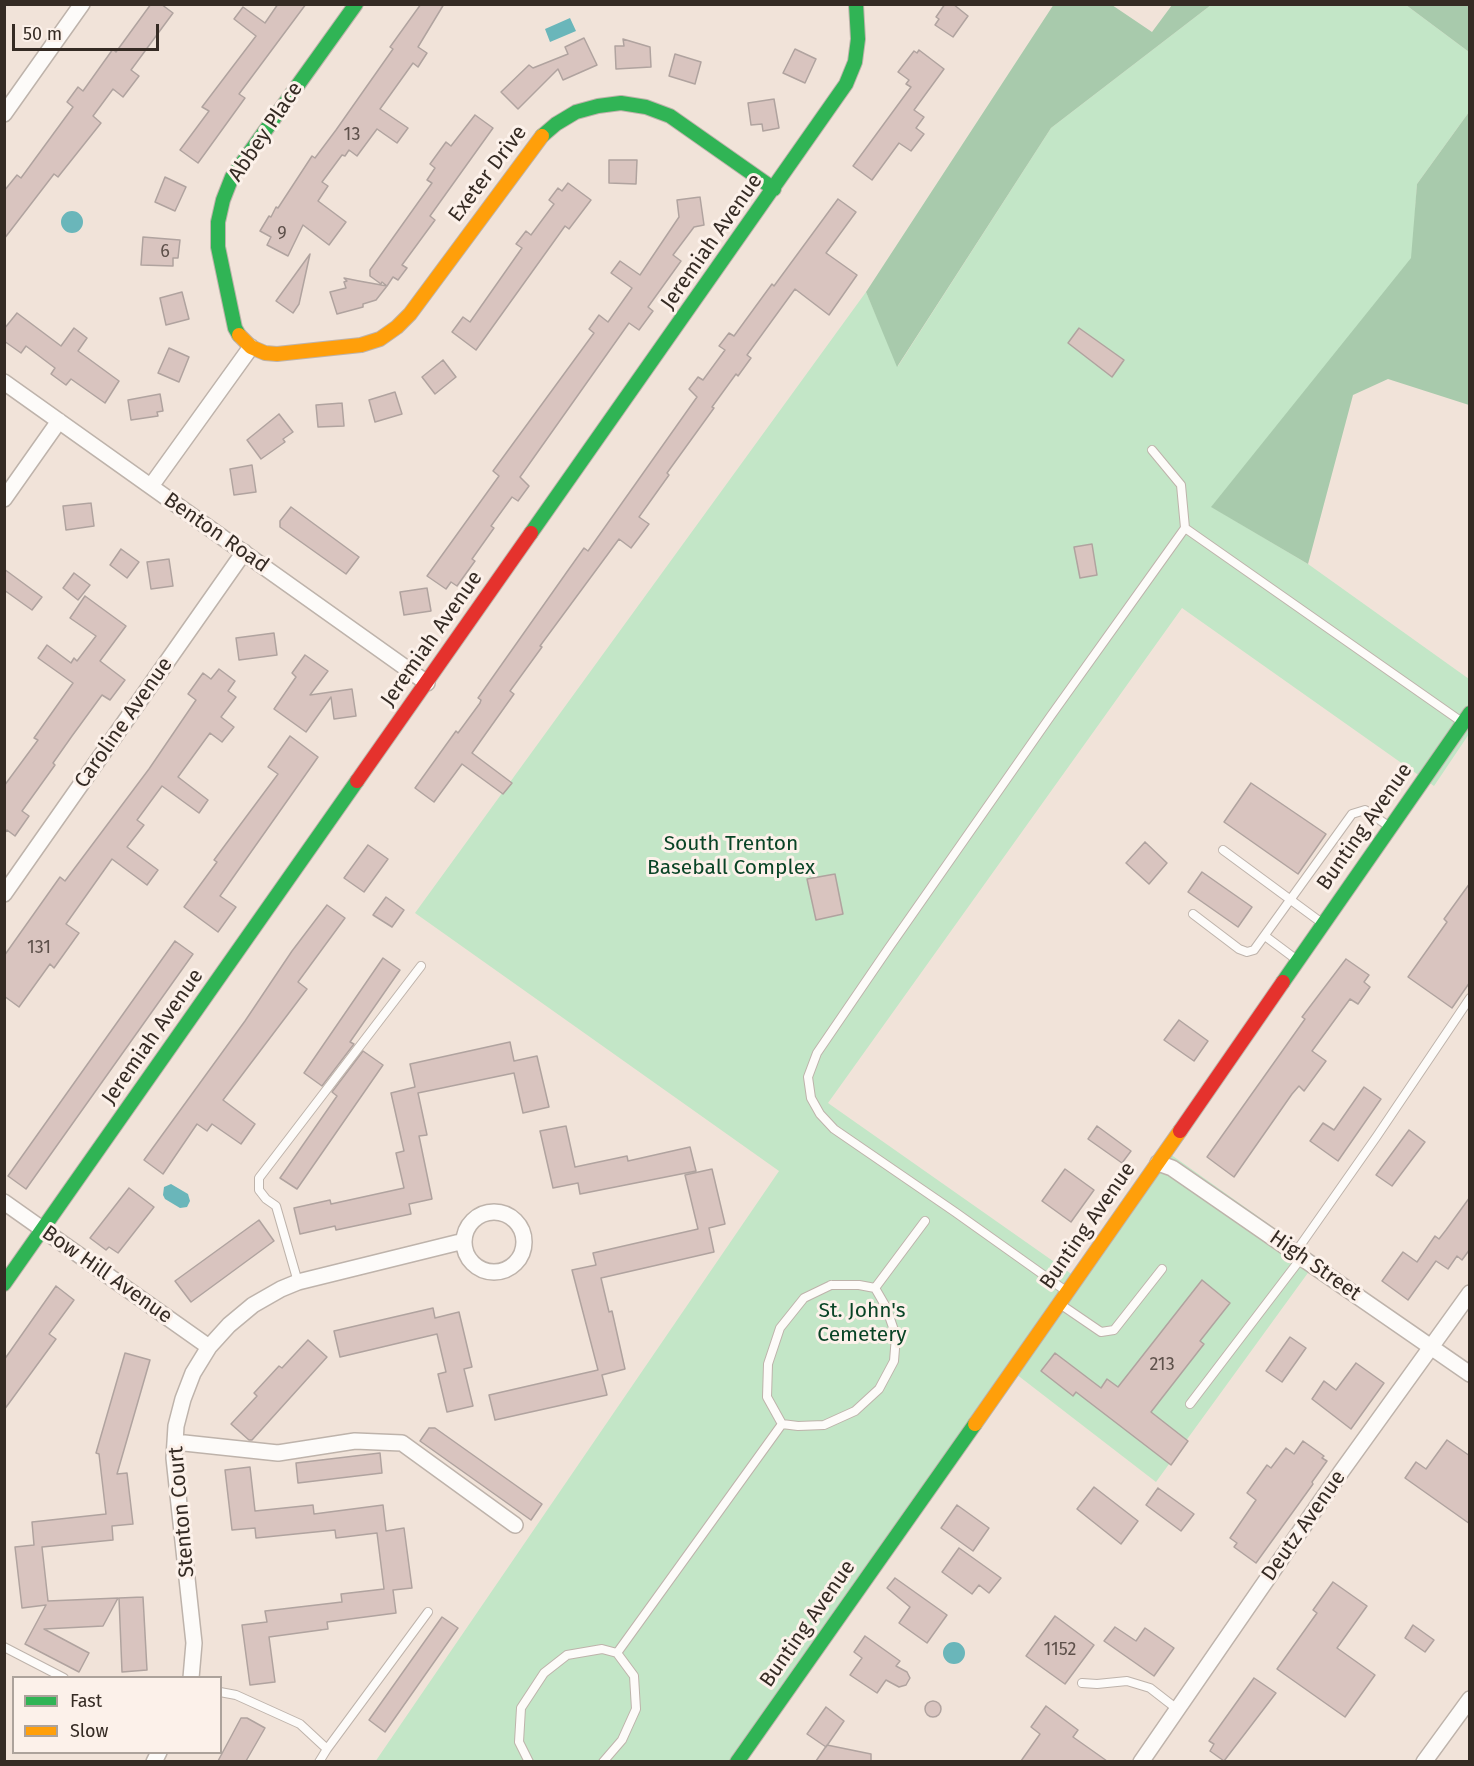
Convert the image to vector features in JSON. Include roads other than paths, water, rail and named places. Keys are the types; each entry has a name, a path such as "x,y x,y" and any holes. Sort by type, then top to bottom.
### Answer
{"street":[{"path":"4,114 82,4"},
{"name":"Abbey Place","path":"251,347 241,338 235,328 218,247 218,222 223,200 232,177 356,4"},
{"name":"Jeremiah Avenue","path":"4,1284 846,84 855,62 858,39 856,4"},
{"name":"Exeter Drive","path":"251,347 265,353 277,354 361,345 380,339 397,327 410,314 538,139 556,124 576,112 598,106 621,104 646,107 669,116 774,189"},
{"path":"150,486 251,347"},
{"name":"Benton Road","path":"4,382 427,683"},
{"path":"4,500 59,421"},
{"name":"Caroline Avenue","path":"4,894 244,552"},
{"name":"Bunting Avenue","path":"738,1761 1158,1163 1466,718"},
{"name":"High Street","path":"1158,1163 1172,1168 1470,1374"},
{"name":"Bow Hill Avenue","path":"4,1202 209,1347"},
{"name":"Stenton Court","path":"191,1676 194,1643 174,1458 176,1426 183,1399 194,1372 209,1347 229,1325 253,1305 280,1289 298,1282 464,1241"},
{"name":"Deutz Avenue","path":"1141,1761 1341,1472 1470,1293"},
{"path":"175,1442 278,1453 356,1441 402,1443 515,1525"},
{"path":"1425,1761 1470,1699"}],"lane":[{"path":"1152,450 1181,484 1185,528 1043,726 888,949 818,1053 808,1077 811,1098 820,1114 834,1129 955,1212 1063,1298 1101,1332 1114,1330 1162,1269"},
{"path":"1185,528 1466,718"},
{"path":"1193,914 1239,949 1247,952 1254,950 1352,814 1365,810 1391,827"},
{"path":"1223,850 1323,924"},
{"path":"1265,936 1298,961"},
{"path":"298,1282 276,1206 266,1200 259,1190 260,1178 421,966"},
{"path":"1190,1404 1299,1255 1470,998"},
{"path":"875,1288 925,1221"},
{"path":"831,1285 859,1285 875,1288 886,1307 896,1336 894,1361 879,1389 855,1411 824,1425 782,1424 767,1397 768,1364 780,1328 804,1298 831,1285"},
{"path":"617,1653 782,1424"},
{"path":"319,1761 428,1612"},
{"path":"4,1647 62,1676"},
{"path":"529,1761 519,1742 521,1708 544,1673 567,1655 602,1649 617,1653 634,1676 636,1709 622,1740 603,1761"},
{"path":"1082,1683 1097,1684 1126,1680 1150,1688 1177,1709"},
{"path":"222,1692 236,1695 300,1724 327,1749"}],"water":[{"path":"570,18 576,31 550,42 545,29"},
{"path":"72,211 82,218 83,222 76,232 72,233 62,226 61,222 68,212"},
{"path":"171,1184 188,1194 190,1201 187,1207 180,1208 165,1199 164,1187"},
{"path":"954,1642 962,1645 965,1653 962,1661 954,1664 946,1661 943,1653 946,1645"}],"park label":[{"name":"South Trenton Baseball Complex","path":"731,856"},
{"name":"St. John's Cemetery","path":"862,1323"}]}
